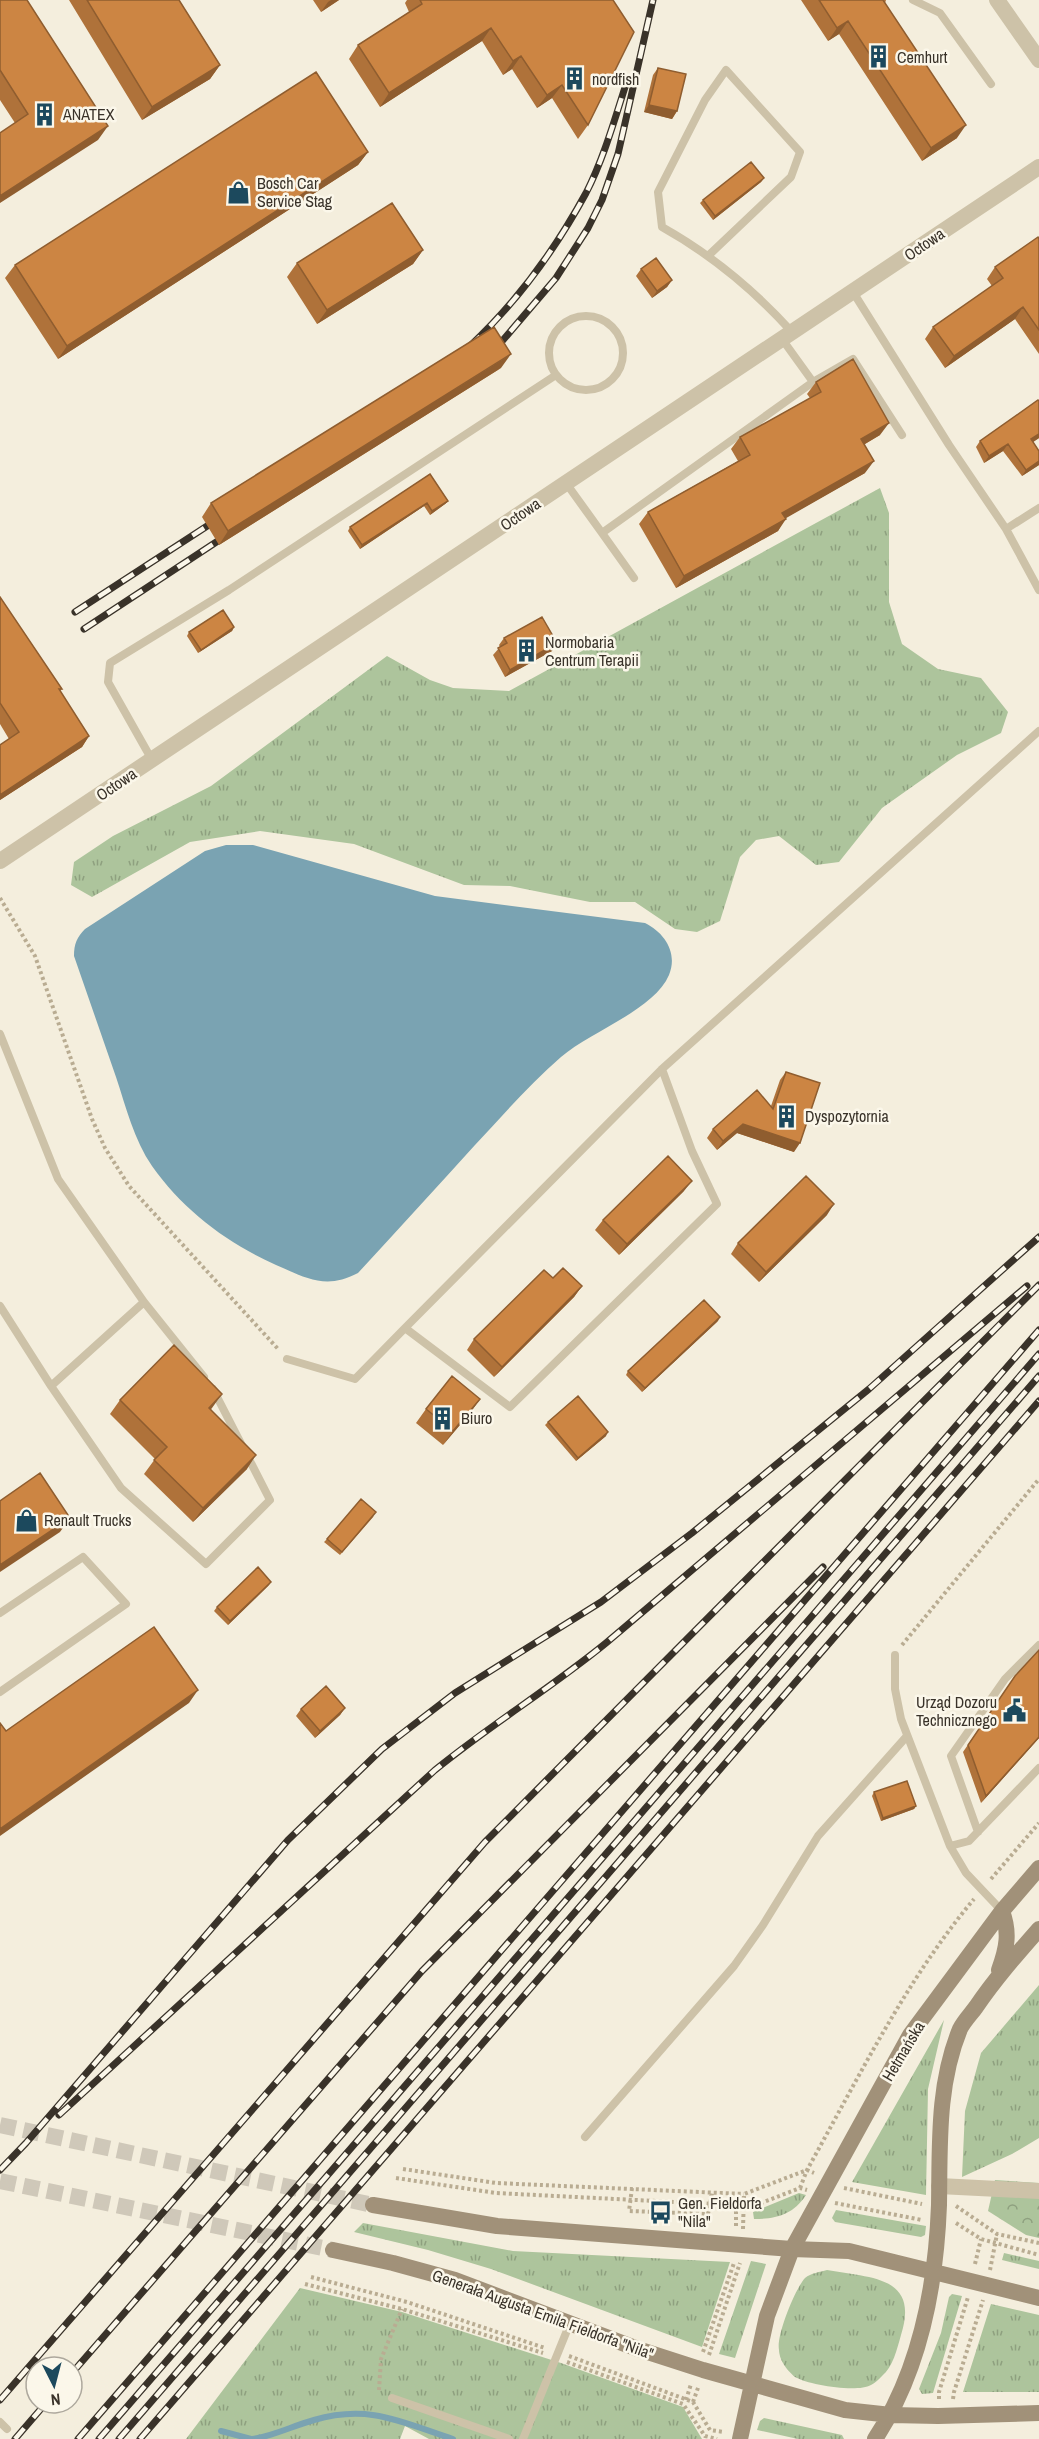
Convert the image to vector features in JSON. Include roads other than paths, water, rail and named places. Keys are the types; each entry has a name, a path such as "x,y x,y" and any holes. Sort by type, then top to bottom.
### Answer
{"main road":[{"name":"Hetmańska","path":"740,2439 767,2316 792,2249 910,2035 1002,1911 1039,1868"},
{"path":"995,1979 1008,1942 1008,1927 1002,1911"},
{"path":"875,2439 891,2415 921,2335 934,2273 938,2221 941,2097 961,2028 995,1979 1039,1929"},
{"path":"373,2205 497,2226 792,2249 849,2251 1039,2298"},
{"name":"Generała Augusta Emila Fieldorfa \"Nila\"","path":"333,2250 455,2280 638,2349 845,2410 891,2415 946,2416 1039,2413"}],"street":[{"path":"997,0 1039,60"},
{"name":"Octowa","path":"0,861 1039,166"},
{"path":"939,2186 1039,2191"}],"lane":[{"path":"912,0 940,13 991,84"},
{"path":"708,256 791,177 800,152 726,70 705,100 658,192 662,227 694,245 708,256 764,300 813,382"},
{"path":"852,292 949,445 1006,529 1039,590"},
{"path":"587,315 595,316 613,327 621,339 624,352 622,365 614,377 603,386 589,390 576,389 556,375 549,359 549,345 563,323 574,317 587,315"},
{"path":"602,533 813,382 853,359 902,435"},
{"path":"152,760 108,682 110,663 229,590 556,375"},
{"path":"566,483 634,578"},
{"path":"1006,529 1039,508"},
{"path":"287,1359 355,1379 662,1069 1039,731"},
{"path":"0,1034 58,1179 144,1302 219,1396 270,1500 206,1564 121,1488 51,1386 0,1306"},
{"path":"405,1328 510,1407 717,1204 692,1151 662,1069"},
{"path":"51,1386 144,1302"},
{"path":"0,1613 83,1557 126,1604 0,1692"},
{"path":"978,1832 951,1756 1005,1679 1039,1645"},
{"path":"895,1655 895,1689 907,1736 950,1846 966,1873 1002,1911"},
{"path":"585,2137 734,1966 763,1926 783,1889 818,1836 907,1736"},
{"path":"950,1846 969,1841 1039,1768"},
{"path":"523,2439 570,2323"},
{"path":"392,2398 509,2439"}],"water":[{"path":"226,845 253,845 435,896 645,923 658,932 668,945 672,959 669,975 650,999 573,1048 538,1078 358,1273 336,1281 307,1278 258,1256 223,1236 192,1211 152,1166 131,1123 74,956 77,941 85,929 205,851"}],"waterway":[{"path":"252,2439 268,2436 314,2420 352,2414 385,2417 453,2439"},
{"path":"221,2431 251,2439"}],"tunnel":[{"path":"0,2125 373,2205"},
{"path":"0,2181 333,2250"}],"railway":[{"path":"492,353 556,278 588,228 602,200 618,154 653,0"},
{"path":"470,346 504,312 534,274 574,214 598,166 627,81"},
{"path":"75,612 221,517"},
{"path":"84,629 230,533"},
{"path":"0,2170 26,2143 288,1840 382,1749 455,1693 601,1602 692,1533 869,1389 1039,1237"},
{"path":"0,2400 485,1842 1039,1285"},
{"path":"59,2115 435,1770 606,1643 1027,1286"},
{"path":"78,2439 1039,1330"},
{"path":"99,2439 1039,1354"},
{"path":"119,2439 1039,1376"},
{"path":"140,2439 1039,1401"},
{"path":"84,2359 422,1971 823,1567"},
{"path":"15,2439 36,2415"}],"place":[{"name":"Cemhurt","path":"879,57"},
{"name":"nordfish","path":"574,79"},
{"name":"ANATEX","path":"45,114"},
{"name":"Bosch Car Service Stag","path":"239,192"},
{"name":"Normobaria Centrum Terapii","path":"527,651"},
{"name":"Dyspozytornia","path":"787,1116"},
{"name":"Biuro","path":"443,1418"},
{"name":"Renault Trucks","path":"26,1520"},
{"name":"Urząd Dozoru Technicznego","path":"1015,1711"},
{"name":"Gen. Fieldorfa \"Nila\"","path":"660,2212"}]}
